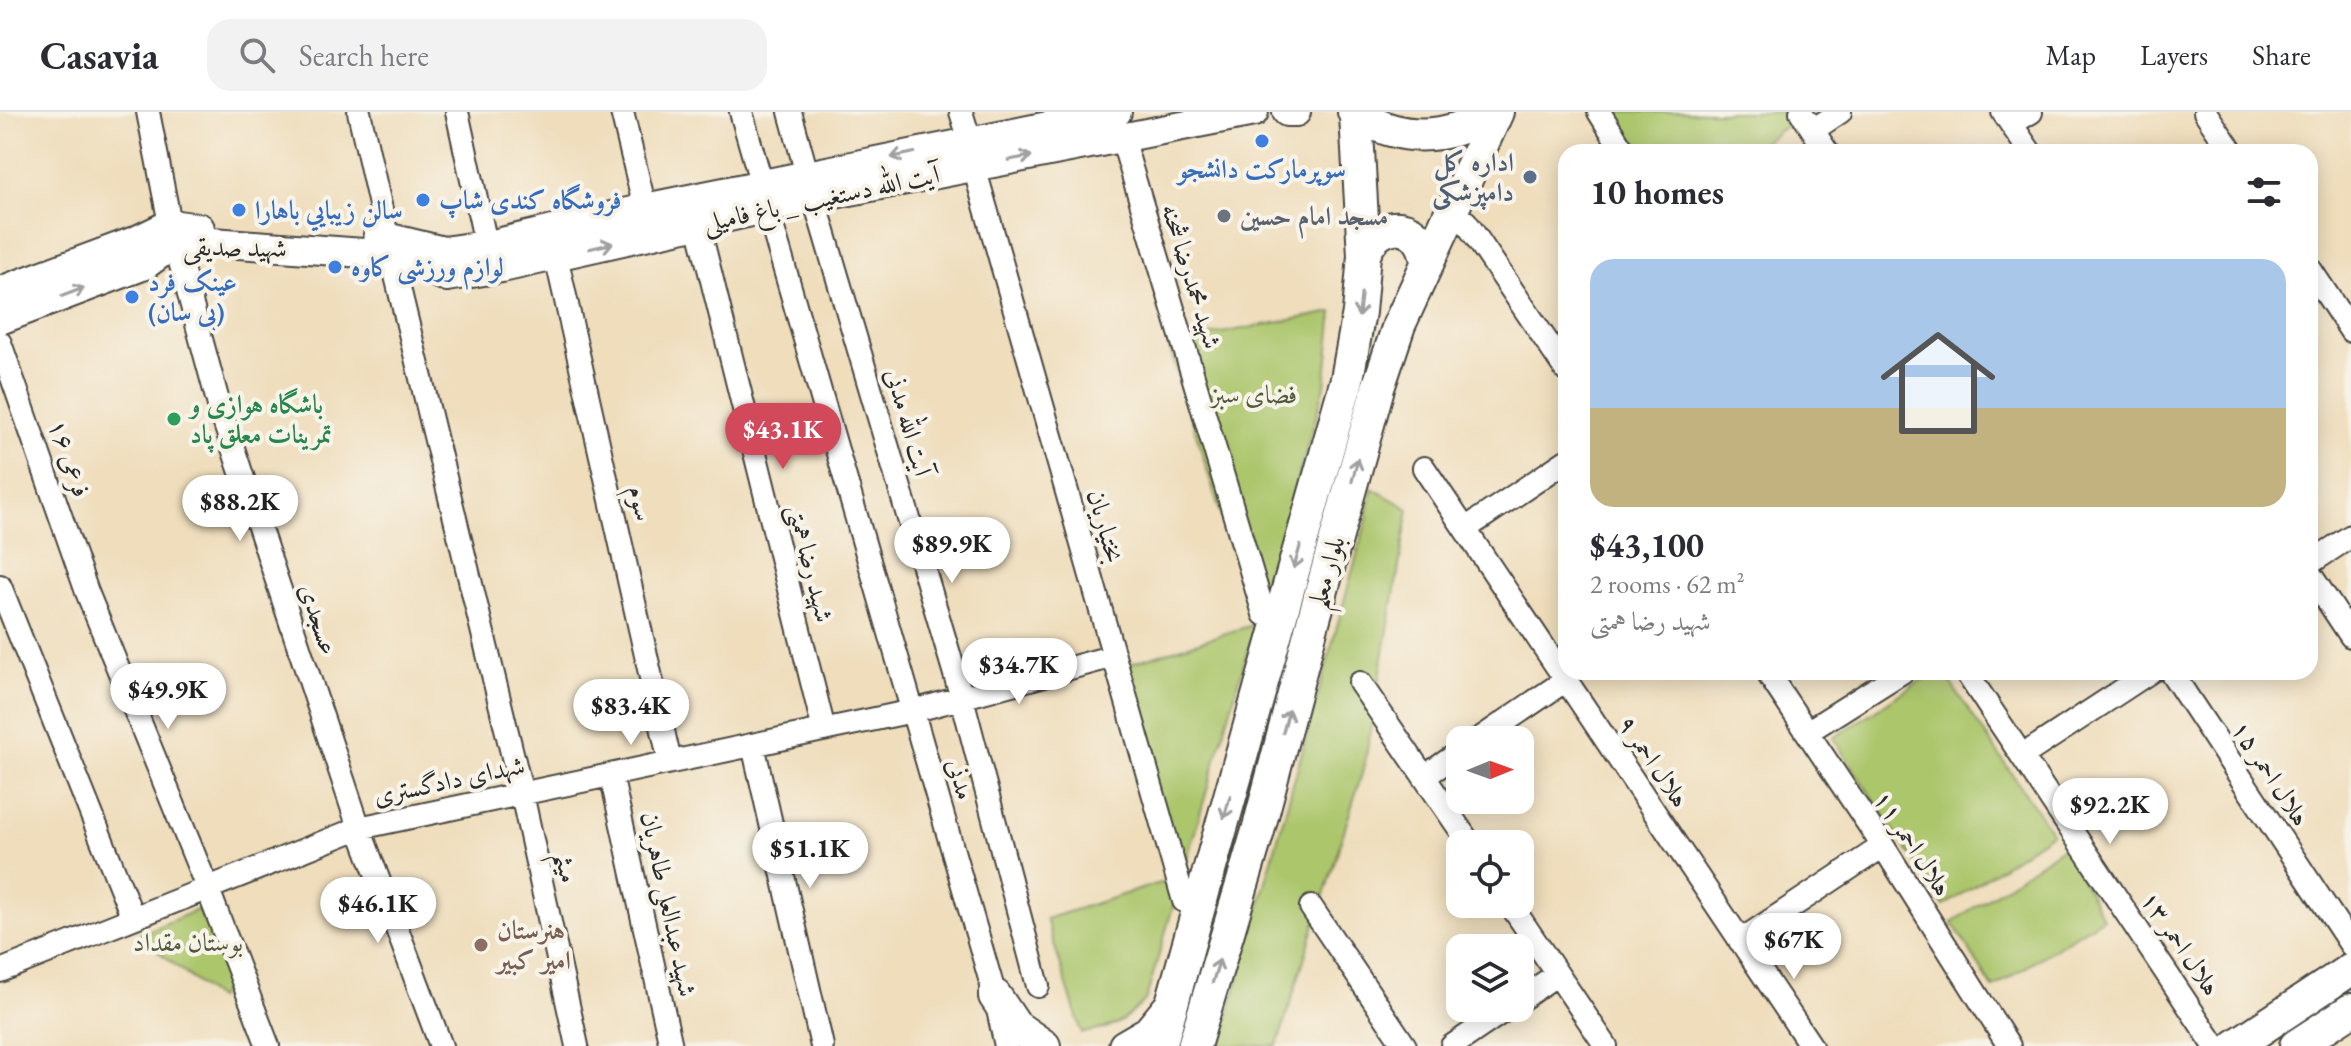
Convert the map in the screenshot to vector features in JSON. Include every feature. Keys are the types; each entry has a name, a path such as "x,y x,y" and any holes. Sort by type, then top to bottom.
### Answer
{"main road":[{"path":"1355,114 1391,130 1434,135 1475,121 1485,112"},
{"name":"بلوار معلم","path":"1194,1046 1258,831 1378,388 1399,325 1497,112"},
{"name":"بلوار معلم","path":"1160,1046 1347,379 1359,312 1364,255 1355,114"},
{"path":"1364,255 1368,243 1376,234 1387,228 1400,228 1412,232 1421,240 1427,264"},
{"path":"2235,1046 2351,969"},
{"path":"995,996 1015,1026 1044,1046"},
{"path":"1125,1046 1149,1032 1172,1003"},
{"path":"2285,1013 2299,1044 2351,1010"}],"street":[{"name":"عسجدی","path":"148,112 173,234 220,409 359,828 441,1046"},
{"name":"میثم","path":"359,112 522,794 577,1046"},
{"path":"457,112 486,244"},
{"path":"622,112 645,208"},
{"path":"741,112 764,196"},
{"name":"آیت الله مدنی","path":"790,112 962,698 1038,986"},
{"name":"بختیاریان","path":"961,112 1184,901"},
{"name":"آیت الله دستغیب _ باغ فامیلی","path":"389,245 444,251 645,208 764,196 1119,125 1254,112"},
{"path":"1287,112 1295,112"},
{"path":"1599,112 1619,144"},
{"path":"1822,144 1807,121 1840,112"},
{"path":"2025,144 2007,118 2031,112"},
{"path":"2205,112 2227,144"},
{"name":"شهید محمدرضا شحنه","path":"1119,125 1264,614"},
{"name":"آیت الله دستغیب _ باغ فامیلی","path":"389,245 447,277 502,268 698,224 764,196"},
{"name":"مدنی","path":"764,196 995,996 1006,1046"},
{"path":"1466,222 1558,358"},
{"name":"شهید رضا همتی","path":"698,224 824,730"},
{"name":"شهید صدیقی","path":"0,291 137,240 202,228 389,245"},
{"name":"شهید صدیقی","path":"0,320 145,265 173,234"},
{"name":"سوم","path":"556,256 670,762"},
{"path":"2318,281 2351,331"},
{"name":"فرعی ۱۶","path":"0,343 87,592 268,1046"},
{"path":"1465,529 1558,466"},
{"name":"هلال احمر ۹","path":"1424,468 1558,668"},
{"path":"2318,558 2351,536"},
{"path":"0,586 133,918"},
{"path":"2318,586 2351,636"},
{"name":"شهدای دادگستری","path":"0,971 359,828 913,711 1114,656"},
{"path":"1499,726 1566,680"},
{"name":"هلال احمر ۹","path":"1566,680 1811,1046"},
{"name":"هلال احمر ۱۱","path":"1772,680 1883,846 2009,1046"},
{"path":"1807,732 1889,680"},
{"name":"هلال احمر ۱۳","path":"1971,680 2215,1046"},
{"path":"2022,756 2138,680"},
{"name":"هلال احمر ۱۵","path":"2176,680 2351,945"},
{"path":"1360,683 1460,830"},
{"path":"753,745 822,1046"},
{"path":"1424,777 1446,762"},
{"name":"شهید عبدالعلی طاهریان","path":"611,775 671,1046"},
{"path":"1740,941 1883,846"},
{"path":"1311,907 1405,1046"},
{"path":"1519,918 1606,1046"},
{"path":"1534,990 1557,974"},
{"path":"1452,1046 1487,1022"}],"green space":[{"path":"1613,112 1782,112 1790,123 1761,144 1634,144"},
{"name":"فضای سبز","path":"1333,312 1325,386 1146,999 1118,1023 1082,1033 1046,919 1176,878 1110,670 1255,624 1168,343"},
{"path":"1372,488 1409,509 1364,767 1277,1046 1220,1046 1367,519"},
{"path":"1922,680 1948,680 2052,833 1944,906 1833,738"},
{"path":"2064,847 2103,918 1993,988 1952,922"},
{"name":"بوستان مقداد","path":"204,907 231,981 217,999 138,935"}],"place":[{"name":"سوپرمارکت دانشجو","path":"1262,141"},
{"name":"اداره کل دامپزشکی","path":"1530,177"},
{"name":"فروشگاه کندی شاپ","path":"423,200"},
{"name":"سالن زيبايي باهارا","path":"239,210"},
{"name":"مسجد امام حسین","path":"1224,216"},
{"name":"لوازم ورزشی کاوه","path":"335,267"},
{"name":"عینک فرد (بی سان)","path":"132,297"},
{"name":"باشگاه هوازی و تمرینات معلق پاد","path":"174,419"},
{"name":"هنرستان امیر کبیر","path":"481,945"}]}
